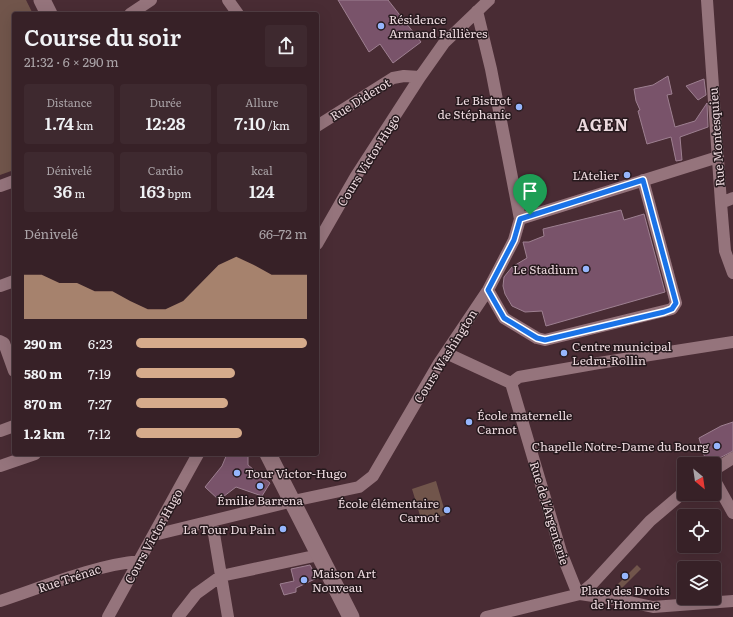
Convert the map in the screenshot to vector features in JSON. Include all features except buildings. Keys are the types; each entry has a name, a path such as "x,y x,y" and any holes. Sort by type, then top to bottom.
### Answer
{"street":[{"path":"42,0 48,12"},
{"path":"133,12 151,0"},
{"path":"228,0 237,12"},
{"path":"420,77 444,43 489,0"},
{"name":"Rue Montesquieu","path":"707,0 721,203 733,273"},
{"name":"Cours Washington","path":"154,535 293,501 359,487 366,482 373,476 446,353 488,290 514,240 520,219 491,69 477,11"},
{"name":"Rue Diderot","path":"319,125 392,78 404,76 420,77"},
{"name":"Cours Victor Hugo","path":"319,241 356,176 420,77"},
{"path":"520,219 718,157"},
{"path":"488,290 504,318 537,338 545,340 672,309 676,303 643,180"},
{"path":"0,186 12,182"},
{"path":"721,203 733,198"},
{"path":"0,286 12,282"},
{"path":"0,341 4,343 12,365"},
{"path":"446,353 511,383 519,377 733,342"},
{"name":"Rue de l'Argenterie","path":"511,383 561,552 574,587 580,594"},
{"path":"0,431 12,427"},
{"path":"0,466 29,456"},
{"name":"Cours Victor Hugo","path":"108,617 197,456"},
{"path":"269,456 351,617"},
{"path":"721,466 733,458"},
{"path":"721,492 733,513"},
{"path":"486,617 526,612 580,594 593,583 650,521 677,498"},
{"path":"212,522 228,617"},
{"path":"178,617 196,594 221,576 319,555"},
{"name":"Rue Trénac","path":"0,601 94,570 122,562 140,561"},
{"path":"580,594 681,611 733,601"}],"shaded area":[{"path":"0,0 26,0 32,12 12,12 12,171 0,175"},
{"path":"436,481 446,515 422,522 412,489"},
{"path":"637,565 641,569 622,588 618,584"}],"place":[{"name":"Résidence Armand Fallières","path":"381,26"},
{"name":"Le Bistrot de Stéphanie","path":"519,107"},
{"name":"L'Atelier","path":"627,175"},
{"name":"Le Stadium","path":"586,269"},
{"name":"Centre municipal Ledru-Rollin","path":"564,353"},
{"name":"École maternelle Carnot","path":"469,422"},
{"name":"Chapelle Notre-Dame du Bourg","path":"717,446"},
{"name":"Tour Victor-Hugo","path":"237,473"},
{"name":"Émilie Barrena","path":"260,486"},
{"name":"École élémentaire Carnot","path":"447,510"},
{"name":"La Tour Du Pain","path":"283,529"},
{"name":"Place des Droits de l'Homme","path":"625,576"},
{"name":"Maison Art Nouveau","path":"304,580"}],"district":[{"name":"AGEN","path":"603,124"}],"route":[{"path":"643,180 676,303 674,307 664,312 545,340 537,338 519,328 504,318 488,290 514,240 520,219 530,215 643,180"}]}
